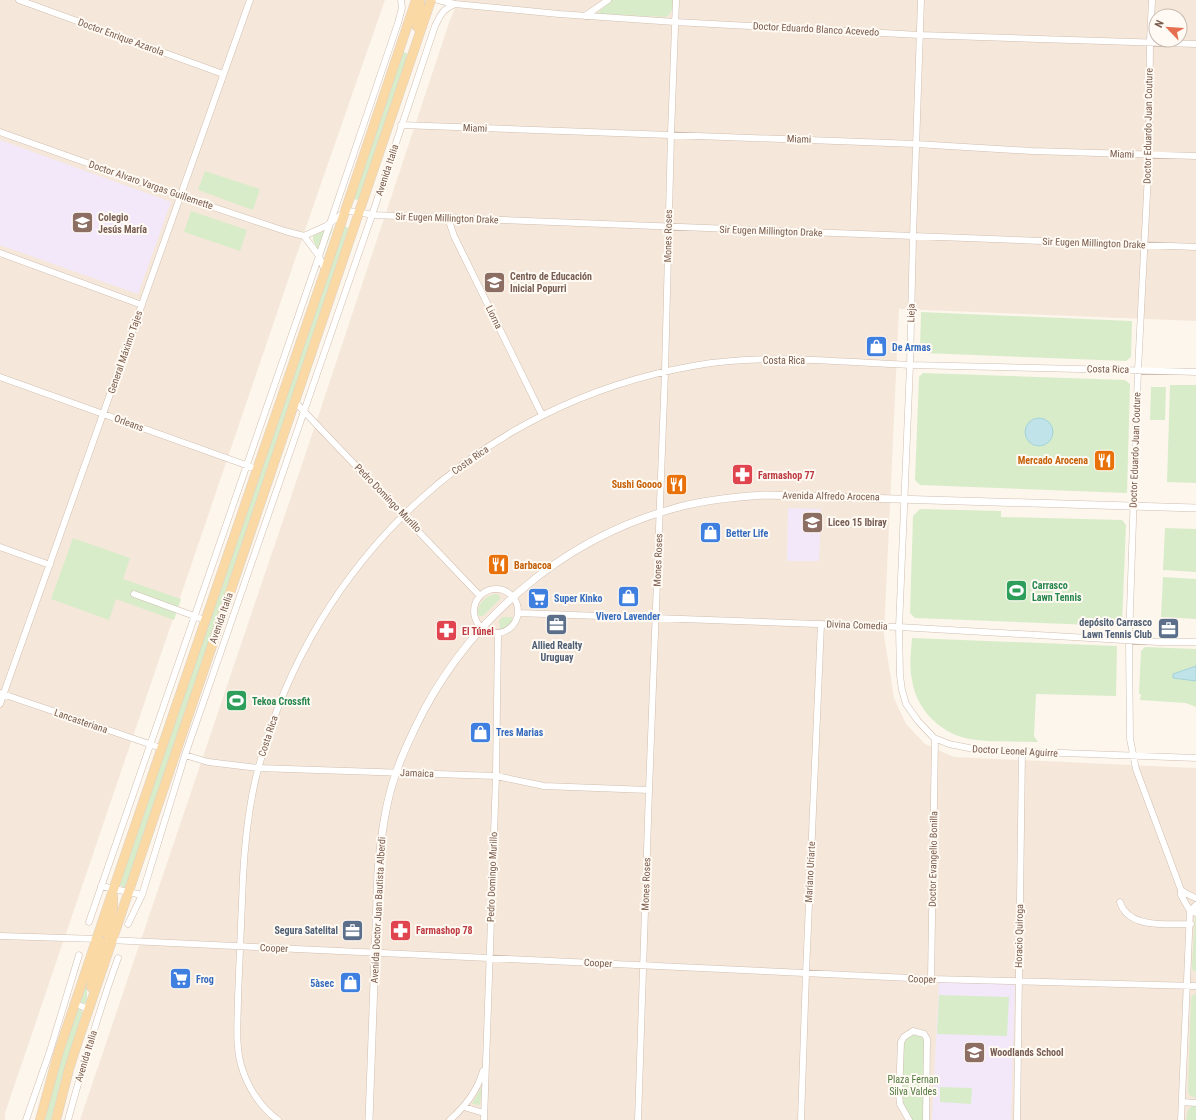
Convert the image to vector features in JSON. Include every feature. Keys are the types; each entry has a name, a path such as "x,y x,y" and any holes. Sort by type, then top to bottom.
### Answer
{"main road":[{"name":"Avenida Italia","path":"40,1120 52,1076 54,1052 82,984 161,748 346,211 416,0"},
{"path":"414,50 421,5 420,0"},
{"name":"Avenida Italia","path":"56,1120 69,1069 90,1005 431,0"},
{"path":"112,940 107,934 113,907 114,889"},
{"path":"90,1005 92,981 103,946 102,942 96,939"}],"street":[{"name":"Doctor Enrique Azarola","path":"19,0 223,74"},
{"name":"General Máximo Tajes","path":"0,704 2,694 104,414 250,0"},
{"path":"89,922 398,23 402,8 401,0"},
{"name":"Doctor Eduardo Blanco Acevedo","path":"438,0 585,16 675,22 920,35 1148,42"},
{"path":"585,16 608,0"},
{"name":"Mones Roses","path":"638,1120 665,372 676,0"},
{"name":"Lieja","path":"899,626 910,365 921,0"},
{"name":"Avenida Italia","path":"128,924 142,895 185,755 372,215 435,26 445,9 455,2"},
{"path":"400,46 414,50"},
{"name":"Doctor Eduardo Juan Couture","path":"1150,48 1149,154 1138,370 1129,640 1130,739 1136,769 1181,890 1181,895 1193,912"},
{"name":"Miami","path":"401,125 671,134 916,144 1032,151 1196,156"},
{"name":"Doctor Alvaro Vargas Guillemette","path":"0,132 285,232 304,236"},
{"path":"325,271 319,256 304,236 330,223 346,211"},
{"name":"Sir Eugen Millington Drake","path":"346,211 372,215 1196,247"},
{"name":"Liorna","path":"448,218 454,236 542,415"},
{"path":"0,253 142,305"},
{"path":"294,328 305,331"},
{"path":"315,344 326,347"},
{"name":"Costa Rica","path":"274,1119 257,1100 241,1066 237,1031 244,862 250,807 258,768 278,706 289,678 330,604 351,574 403,514 440,482 507,435 542,415 603,390 655,374 692,366 733,361 797,359 910,365 1196,372"},
{"name":"Orleans","path":"0,377 257,469"},
{"name":"Pedro Domingo Murillo","path":"295,402 480,596"},
{"name":"Avenida Alfredo Arocena","path":"497,612 535,579 576,550 621,527 660,513 697,503 765,495 1196,508"},
{"path":"0,547 50,564"},
{"path":"494,589 504,591 513,597 518,613 512,626 503,632 498,633 489,632 481,628 475,618 474,612 476,601 484,592 494,589"},
{"path":"134,594 205,620"},
{"name":"Avenida Doctor Juan Bautista Alberdi","path":"369,1120 378,871 382,830 396,773 406,747 436,686 481,628 497,612"},
{"name":"Divina Comedia","path":"518,613 899,626 1129,640 1196,642"},
{"name":"Mariano Uriarte","path":"801,1120 821,624"},
{"name":"Doctor Leonel Aguirre","path":"899,626 900,676 906,704 918,721 935,739 962,748 979,750 1196,758"},
{"name":"Pedro Domingo Murillo","path":"484,1120 496,776 498,633"},
{"path":"183,650 194,654"},
{"name":"Lancasteriana","path":"2,694 161,748"},
{"name":"Doctor Evangelio Bonilla","path":"931,979 935,739"},
{"name":"Horacio Quiroga","path":"1017,1120 1022,752"},
{"name":"Jamaica","path":"185,755 208,762 258,768 496,776 544,786 649,790"},
{"path":"118,837 131,841"},
{"path":"111,859 123,862"},
{"path":"102,886 142,895"},
{"path":"1181,890 1196,898"},
{"path":"1120,902 1124,912 1141,921 1161,924 1191,924"},
{"path":"96,903 108,905"},
{"path":"1182,1120 1191,924 1196,905"},
{"name":"Cooper","path":"0,936 96,939 931,979 1196,986"},
{"name":"Avenida Italia","path":"26,1120 42,1074 54,1052 79,955"},
{"name":"Avenida Italia","path":"68,1120 105,993 118,958"},
{"path":"72,981 82,984"},
{"path":"96,989 105,993"},
{"path":"75,1004 90,1005"},
{"path":"909,1120 900,1104 901,1042 904,1037 913,1031 924,1034 927,1039 926,1120"},
{"path":"450,1120 464,1107 481,1079 486,1063"},
{"path":"42,1074 52,1076"},
{"path":"1182,1102 1196,1103"},
{"path":"464,1107 484,1112"}],"shaded area":[{"path":"0,0 385,0 315,201 5,1113 5,1120 0,1120"},
{"path":"458,0 1196,0 1196,321 899,309 884,635 894,698 906,724 925,744 954,757 1196,768 1196,1120 80,1120 319,414 449,23"},
{"name":"Colegio Jesús María","path":"0,140 171,202 138,294 0,245"},
{"path":"788,508 821,509 819,561 787,561"},
{"name":"Woodlands School","path":"939,982 1015,984 1011,1120 932,1120"}],"green space":[{"path":"612,0 674,0 672,10 666,17 596,14"},
{"path":"403,52 407,53 407,57 359,198 357,200 353,199"},
{"path":"205,171 260,189 253,210 198,190"},
{"path":"191,211 247,230 240,251 184,232"},
{"path":"345,226 348,230 126,886 123,888 120,885 129,856"},
{"path":"331,227 333,228 322,258 313,240 313,236"},
{"path":"921,312 1132,321 1131,357 1126,361 924,353 920,349"},
{"path":"923,373 1125,380 1130,384 1127,493 920,485 915,480 919,377"},
{"path":"1170,385 1196,385 1196,483 1167,482"},
{"path":"1151,387 1166,387 1165,420 1150,420"},
{"name":"Carrasco Lawn Tennis","path":"920,509 1001,511 1001,517 1122,520 1126,525 1122,622 1118,626 915,618 910,613 913,516"},
{"path":"1165,528 1196,529 1196,572 1163,570"},
{"path":"73,538 130,558 123,579 181,599 174,620 116,599 109,620 51,599"},
{"path":"1163,577 1196,579 1196,619 1161,617"},
{"path":"495,594 499,595 500,599 483,616 478,615 480,604 488,597"},
{"path":"503,617 512,617 513,620 506,629 500,630 499,620"},
{"path":"912,638 1117,646 1116,696 1036,694 1034,736 1038,742 973,740 965,738 955,735 937,724 923,709 918,700 911,675 910,659"},
{"path":"1145,647 1196,649 1196,707 1186,703 1140,700 1141,651"},
{"path":"1196,916 1196,972 1192,969 1192,966"},
{"path":"98,946 87,990 86,1003 82,1003 80,1001"},
{"path":"1196,994 1196,1098 1189,1095 1188,1091 1191,999 1192,996"},
{"path":"939,995 1009,997 1007,1036 937,1034"},
{"path":"79,1008 82,1010 82,1014 62,1077 51,1120 45,1120 63,1050 77,1009"},
{"name":"Plaza Fernan Silva Valdes","path":"911,1033 920,1035 924,1040 923,1120 911,1120 902,1098 903,1042"},
{"path":"482,1086 480,1105 472,1104"},
{"path":"940,1087 972,1088 971,1104 940,1102"},
{"path":"1192,1106 1196,1106 1196,1120 1186,1120 1188,1110"}],"water":[{"path":"1039,418 1049,422 1053,432 1049,442 1039,446 1029,442 1025,432 1029,422"},
{"path":"1196,666 1196,681 1173,678 1173,674"}],"place":[{"name":"Colegio Jesús María","path":"82,223"},
{"name":"Centro de Educación Inicial Popurri","path":"494,282"},
{"name":"De Armas","path":"876,347"},
{"name":"Mercado Arocena","path":"1104,460"},
{"name":"Farmashop 77","path":"743,475"},
{"name":"Sushi Goooo","path":"677,484"},
{"name":"Liceo 15 Ibiray","path":"812,522"},
{"name":"Better Life","path":"711,533"},
{"name":"Barbacoa","path":"499,565"},
{"name":"Carrasco Lawn Tennis","path":"1017,591"},
{"name":"Vivero Lavender","path":"628,596"},
{"name":"Super Kinko","path":"538,598"},
{"name":"Allied Realty Uruguay","path":"557,625"},
{"name":"depósito Carrasco Lawn Tennis Club","path":"1168,628"},
{"name":"El Túnel","path":"446,631"},
{"name":"Tekoa Crossfit","path":"237,701"},
{"name":"Tres Marias","path":"481,732"},
{"name":"Segura Satelital","path":"353,930"},
{"name":"Farmashop 78","path":"400,930"},
{"name":"Frog","path":"180,979"},
{"name":"5àsec","path":"350,983"},
{"name":"Woodlands School","path":"974,1052"}]}
